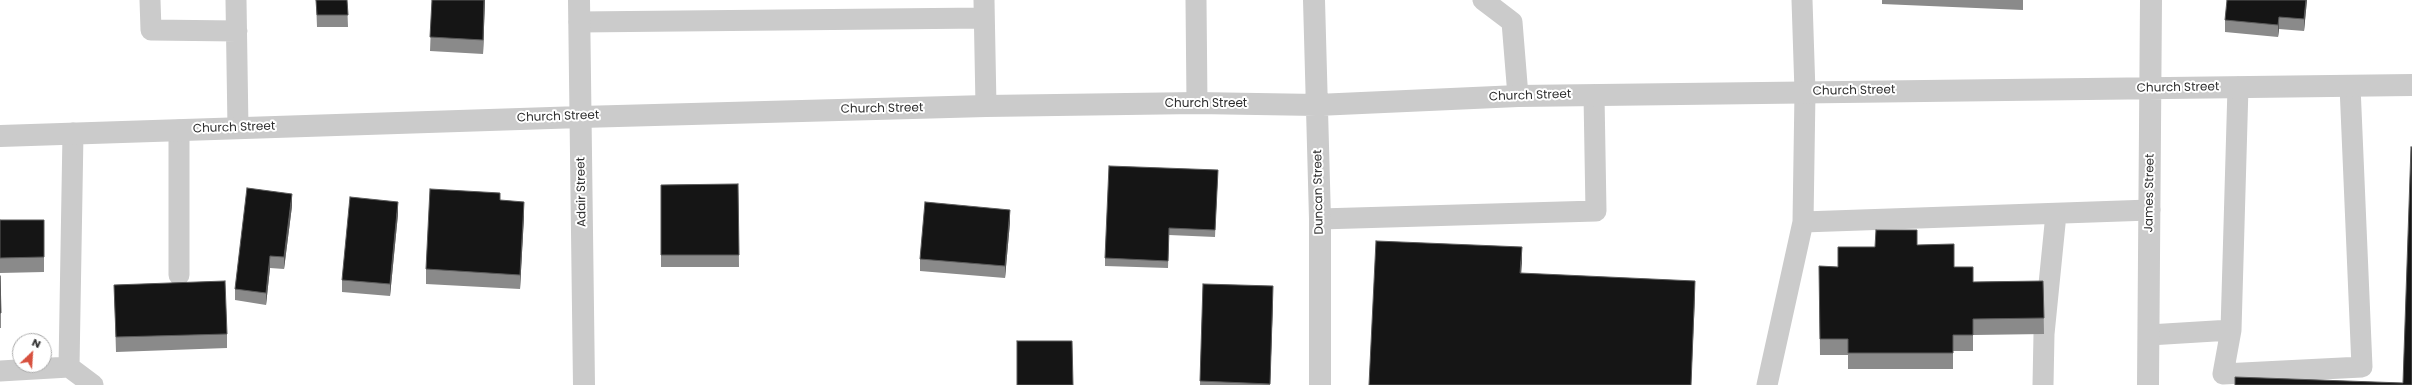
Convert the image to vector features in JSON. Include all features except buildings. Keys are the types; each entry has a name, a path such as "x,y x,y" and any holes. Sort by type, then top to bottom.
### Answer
{"street":[{"name":"Adair Street","path":"579,0 584,385"},
{"name":"Duncan Street","path":"1314,0 1320,219 1320,385"},
{"name":"James Street","path":"2148,385 2152,88 2151,0"},
{"name":"Church Street","path":"0,136 581,117 986,106 1197,103 1317,105 1594,94 2412,85"}],"lane":[{"path":"150,0 151,30 237,31"},
{"path":"236,0 238,128"},
{"path":"1196,0 1197,103"},
{"path":"1483,0 1512,22 1518,96"},
{"path":"1767,385 1802,222 1805,92 1802,0"},
{"path":"579,22 984,9 986,106"},
{"path":"2238,87 2231,330 2223,380 2362,367 2350,86"},
{"path":"1320,219 1596,211 1594,94"},
{"path":"179,130 179,275"},
{"path":"69,367 73,133"},
{"path":"1802,222 2150,210"},
{"path":"2043,385 2044,334 2056,214"},
{"path":"2148,335 2231,330"},
{"path":"0,371 69,367 93,385"}]}
